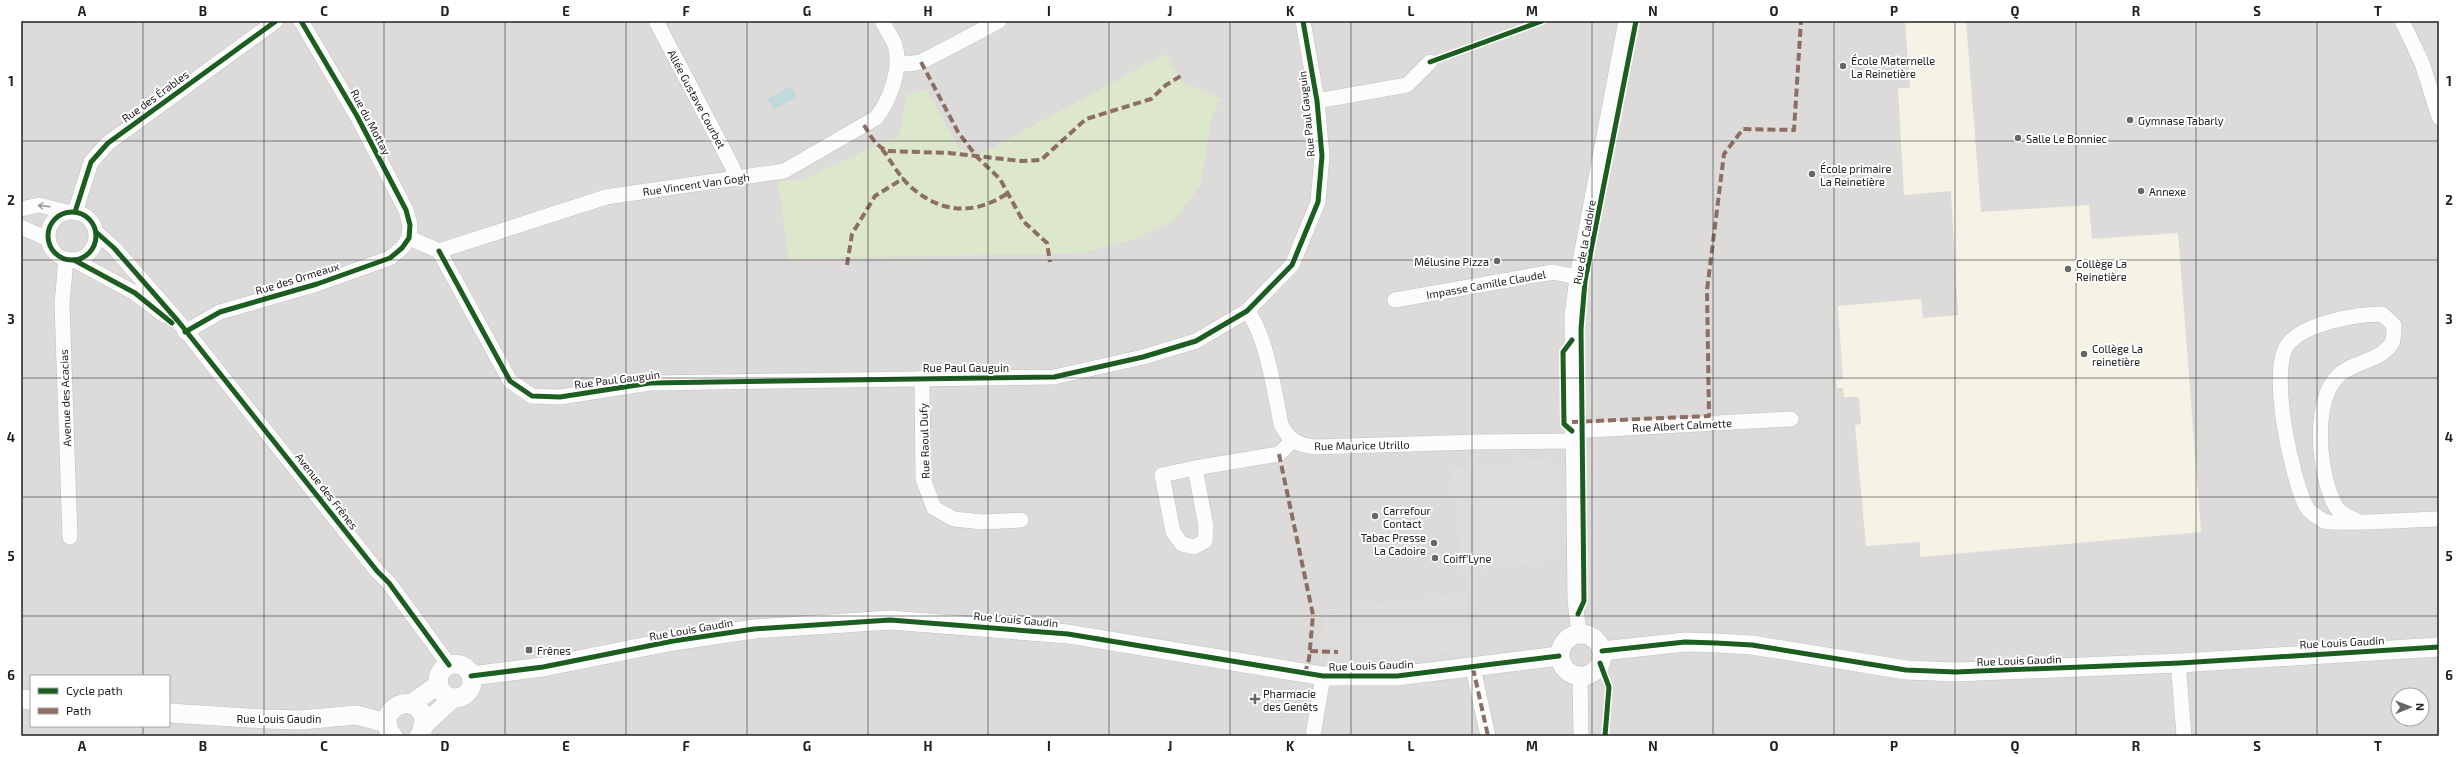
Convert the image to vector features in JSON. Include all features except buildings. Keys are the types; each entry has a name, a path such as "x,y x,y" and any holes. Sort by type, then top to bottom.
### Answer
{"street":[{"name":"Rue des Érables","path":"71,212 92,162 108,143 276,21"},
{"name":"Rue du Mottay","path":"301,21 357,116 406,210 410,225 409,238"},
{"name":"Allée Gustave Courbet","path":"656,21 732,166 736,178"},
{"name":"Rue Vincent Van Gogh","path":"439,251 606,197 784,171 876,118 884,108 897,62 895,46 882,21"},
{"path":"897,62 908,64 921,62 999,21"},
{"name":"Rue Paul Gauguin","path":"439,251 510,380 532,396 560,397 650,383 1054,377 1083,372 1196,341 1247,311 1292,265 1318,202 1322,156 1317,100 1303,21"},
{"name":"Rue de la Cadoire","path":"1579,633 1575,600 1572,316 1577,277 1626,21"},
{"path":"2402,21 2422,63 2439,117"},
{"path":"1317,100 1407,86 1430,62"},
{"path":"21,209 39,205 71,212 89,218 96,232 93,248 82,258 70,260 54,252 48,239 50,225 60,215 71,212"},
{"path":"21,227 48,239"},
{"name":"Avenue des Frênes","path":"96,232 114,248 178,321 185,332 389,583 449,666"},
{"path":"409,238 439,251"},
{"name":"Rue des Ormeaux","path":"185,332 220,312 317,284 390,258 402,248 409,238"},
{"name":"Avenue des Frênes","path":"70,260 135,294 185,332"},
{"name":"Avenue des Acacias","path":"70,260 62,304 70,537"},
{"name":"Impasse Camille Claudel","path":"1395,300 1553,272 1577,277"},
{"path":"1195,468 1206,526 1205,541 1194,547 1182,544 1173,532 1162,475 1195,468 1279,454 1293,440 1285,433 1265,354 1254,319 1247,311"},
{"path":"2358,522 2337,508 2325,483 2320,439 2321,411 2337,376 2356,364 2379,355 2392,342 2394,324 2382,314 2360,314 2310,329 2288,343 2280,366 2280,395 2285,425 2299,486 2308,510 2326,522 2358,522 2439,519"},
{"name":"Rue Raoul Dufy","path":"922,378 923,479 934,508 954,519 982,522 1021,520"},
{"name":"Rue Albert Calmette","path":"1573,436 1791,420"},
{"name":"Rue Maurice Utrillo","path":"1293,440 1302,445 1315,447 1550,440 1573,436"},
{"name":"Rue Louis Gaudin","path":"471,676 543,668 673,641 754,629 890,620 1068,634 1323,676 1397,676 1473,668 1559,656"},
{"path":"1579,633 1589,635 1598,642 1602,651 1600,663 1592,673 1580,676 1566,670 1559,656 1562,645 1569,637 1579,633"},
{"name":"Rue Louis Gaudin","path":"1602,651 1685,642 1716,642 1775,648 1906,670 1956,672 2180,663 2439,647"},
{"path":"2180,663 2179,674 2184,736"},
{"path":"422,730 453,698 466,694 472,683 471,676 464,667 449,666 440,673 439,684 441,691 453,698"},
{"path":"1473,668 1488,736"},
{"path":"1314,736 1323,676"},
{"path":"1580,676 1581,736"},
{"path":"411,704 439,684"},
{"path":"390,730 390,712 394,708 405,703 411,704 421,711 422,730"},
{"name":"Rue Louis Gaudin","path":"170,713 272,719 356,715 390,730"}],"shaded area":[{"path":"21,21 2439,21 2439,736 21,736"},
{"name":"Collège La Reinetière","path":"1905,21 1966,21 1981,212 2089,205 2092,239 2178,233 2201,532 1920,557 1920,542 1866,546 1855,425 1861,424 1859,397 1844,397 1843,388 1837,388 1836,380 1843,379 1838,306 1921,299 1923,318 1958,315 1951,191 1904,195 1898,88 1910,88"},
{"path":"1544,459 1558,472 1560,559 1462,572 1452,469"},
{"path":"1465,594 1471,649 1402,657 1328,659 1323,610"}],"green space":[{"path":"1165,54 1182,82 1222,99 1213,112 1200,186 1173,221 1131,240 1083,253 789,259 778,182 804,179 899,135 907,95 926,89 959,148 979,155"}],"water":[{"path":"791,86 797,97 773,110 768,99"}],"marked path":[{"path":"1572,422 1709,416 1707,290 1724,154 1743,129 1794,130 1801,21"},
{"path":"921,62 958,132 977,157 1000,179 1023,221 1047,243 1050,262"},
{"path":"864,125 877,144 888,151 949,153 1021,161 1041,160 1086,119 1151,99 1166,85 1184,74"},
{"path":"882,149 908,184 924,197 935,203 947,207 971,208 996,200 1008,193"},
{"path":"847,265 852,234 875,196 904,178"},
{"path":"1279,454 1313,615 1309,659 1305,673"},
{"path":"1310,651 1338,652"},
{"path":"1473,668 1488,736"}],"cycle path":[{"path":"75,212 91,162 108,143 276,21"},
{"path":"185,332 220,312 317,284 390,258 402,248 409,238 410,225 406,210 357,116 301,21"},
{"path":"439,251 510,381 532,396 560,397 650,383 1054,377 1143,357 1196,341 1247,311 1292,265 1318,202 1322,156 1317,101 1303,21"},
{"path":"1430,62 1542,21"},
{"path":"1578,614 1584,601 1581,329 1585,281 1636,21"},
{"path":"67,212 77,212 89,219 96,231 96,236 96,241 89,253 77,260 67,260 59,256 52,249 48,241 48,231 52,223 59,216 67,212"},
{"path":"96,232 114,248 178,321 377,571 389,583 449,665"},
{"path":"74,260 135,293 172,323"},
{"path":"1572,340 1563,352 1564,424 1572,431"},
{"path":"471,676 543,667 673,641 754,629 890,620 1068,634 1323,676 1397,676 1559,656"},
{"path":"1602,651 1685,642 1752,645 1906,670 1956,672 2180,663 2439,647"},
{"path":"1600,663 1609,687 1605,736"}],"place":[{"name":"École Maternelle La Reinetière","path":"1843,66"},
{"name":"Gymnase Tabarly","path":"2130,120"},
{"name":"Salle Le Bonniec","path":"2018,138"},
{"name":"École primaire La Reinetière","path":"1812,174"},
{"name":"Annexe","path":"2141,191"},
{"name":"Mélusine Pizza","path":"1497,261"},
{"name":"Collège La Reinetière","path":"2068,269"},
{"name":"Collège La reinetière","path":"2084,354"},
{"name":"Carrefour Contact","path":"1375,516"},
{"name":"Tabac Presse La Cadoire","path":"1434,543"},
{"name":"Coiff'Lyne","path":"1435,558"},
{"name":"Frênes","path":"529,650"},
{"name":"Pharmacie des Genêts","path":"1255,699"}]}
